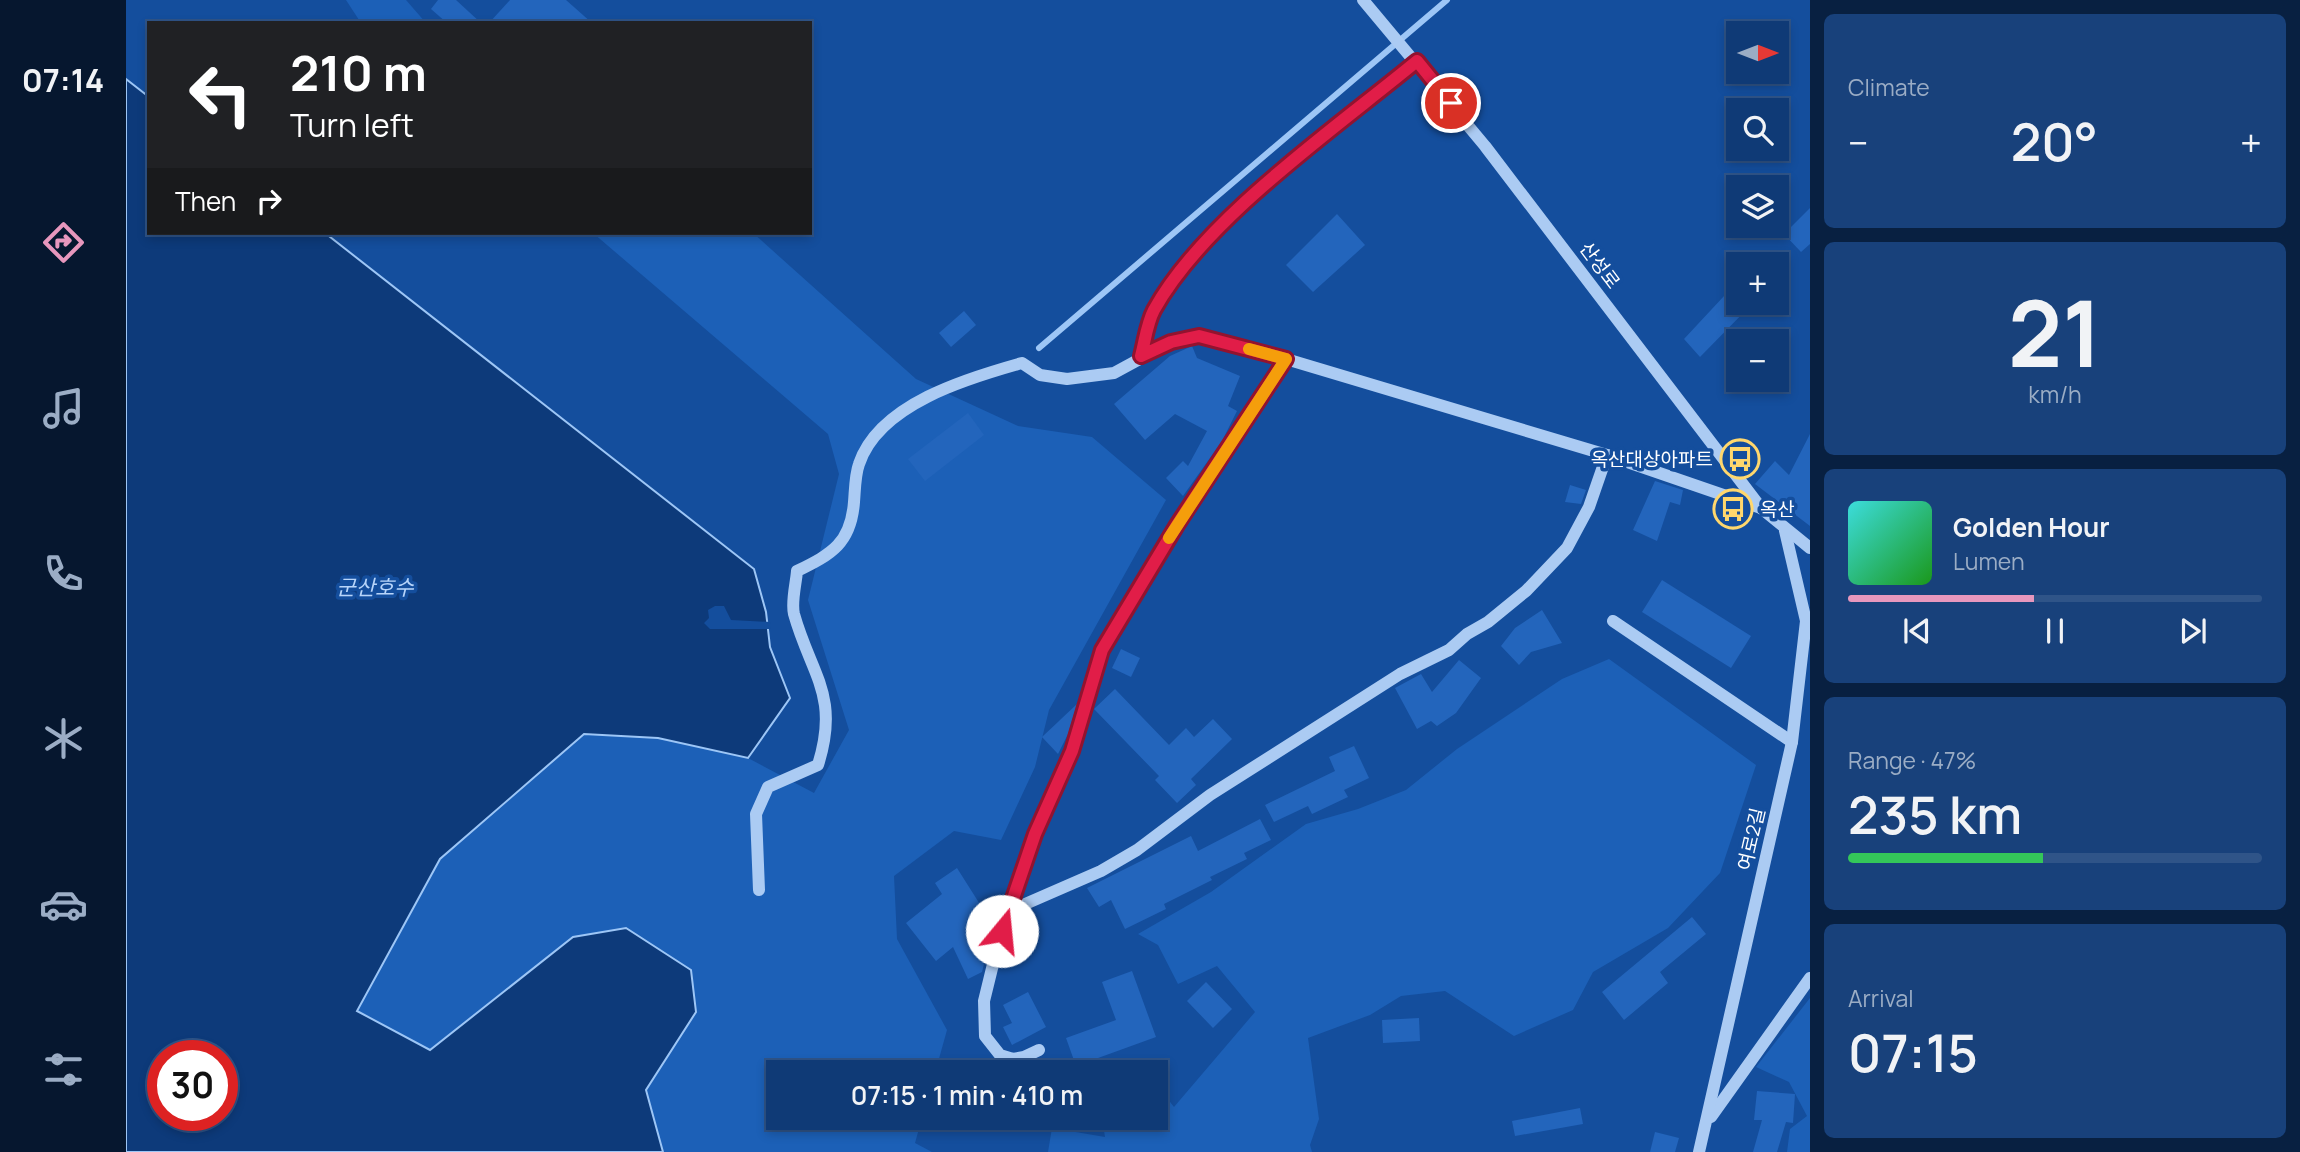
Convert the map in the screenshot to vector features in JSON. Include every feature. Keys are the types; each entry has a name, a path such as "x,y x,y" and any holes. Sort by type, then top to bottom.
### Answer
{"street":[{"name":"산성로","path":"1363,0 1417,61 1761,508 1810,548"},
{"path":"1141,356 1153,311 1197,248 1274,179 1417,61"},
{"path":"759,890 756,814 768,787 818,765 827,736 822,682 793,612 797,571 827,556 846,536 852,521 859,464 874,439 895,417 970,377 1022,363 1040,375 1067,379 1114,373 1171,342 1199,336 1286,359 1607,455 1761,508"},
{"path":"1039,1050 1013,1059 1000,1055 985,1036 984,1001 1009,911 1035,834 1072,751 1102,650 1177,525 1286,359"},
{"path":"1009,911 1101,871 1137,850 1210,795 1400,674 1449,650 1467,634 1488,622 1526,591 1567,548 1590,507 1607,455"},
{"name":"여로2길","path":"1699,1152 1792,742 1806,621 1786,531"},
{"path":"1613,621 1792,742"},
{"path":"1706,1124 1810,978"}],"shaded area":[{"path":"346,0 406,0 424,21 360,21"},
{"path":"595,235 755,235 916,379 1018,426 1092,437 1166,500 1049,710 1035,767 1001,840 954,831 894,876 897,939 947,1030 939,1060 766,1060 766,1130 919,1130 915,1143 932,1152 663,1152 646,1090 696,1012 691,970 626,928 573,937 430,1051 356,1011 440,859 584,733 657,738 748,758 814,793 849,730 808,600 839,474 828,434"},
{"path":"1609,659 1756,765 1720,873 1668,928 1593,972 1573,1010 1514,1036 1445,991 1401,996 1370,1015 1308,1038 1319,1119 1310,1145 1312,1152 1048,1152 1052,1130 1105,1137 1104,1130 1168,1130 1168,1099 1174,1107 1255,1012 1217,966 1178,984 1158,945 1138,934 1211,892 1306,824 1358,809 1406,790 1457,749 1562,679"},
{"path":"1810,998 1810,1152 1787,1152 1790,1129 1807,1116 1789,1082 1756,1067"}],"water":[{"name":"군산호수","path":"126,79 147,95 147,235 328,235 754,569 766,612 770,647 790,698 748,758 658,738 584,734 440,859 357,1011 430,1050 573,937 626,928 691,970 696,1012 646,1090 663,1152 126,1152"}],"pier":[{"path":"715,606 724,606 731,620 770,622 771,629 710,629 704,623 709,618 708,610"}],"building":[{"path":"438,0 456,0 479,21 445,21 431,9"},
{"path":"510,0 566,0 590,21 491,21"},
{"path":"1810,208 1810,244 1801,252 1788,238 1789,229"},
{"path":"1337,214 1365,245 1313,292 1286,265"},
{"path":"1726,294 1726,315 1741,315 1700,357 1684,339"},
{"path":"964,311 976,325 951,347 939,333"},
{"path":"1192,346 1197,358 1240,376 1228,406 1237,411 1222,441 1183,496 1166,478 1183,461 1188,466 1207,431 1175,414 1145,440 1114,404 1170,356"},
{"path":"968,413 984,435 925,481 908,459"},
{"path":"1810,434 1810,526 1755,484 1775,461 1789,475"},
{"path":"1655,481 1683,490 1680,505 1670,502 1657,541 1633,530"},
{"path":"1570,485 1586,490 1581,504 1565,502"},
{"path":"1662,580 1751,636 1731,668 1642,612"},
{"path":"1542,610 1562,643 1531,652 1519,665 1501,646 1515,628"},
{"path":"1121,649 1140,658 1131,677 1112,668"},
{"path":"1459,660 1481,678 1456,713 1437,726 1431,721 1417,729 1395,688 1421,674 1432,692"},
{"path":"1115,689 1169,745 1186,728 1194,737 1213,719 1232,739 1191,779 1196,785 1177,803 1155,780 1159,776 1094,709"},
{"path":"1077,704 1068,734 1058,754 1042,737"},
{"path":"1354,746 1369,778 1344,790 1348,797 1312,814 1308,806 1274,822 1265,805 1335,771 1329,757"},
{"path":"1260,819 1271,840 1244,853 1247,859 1210,877 1212,880 1164,904 1166,909 1125,929 1111,900 1099,907 1087,888 1191,836 1198,851"},
{"path":"957,868 988,917 984,919 991,938 990,942 977,947 984,964 982,972 968,979 953,947 936,961 906,923 942,894 935,883"},
{"path":"1692,917 1706,934 1660,972 1668,983 1624,1020 1602,992"},
{"path":"1132,971 1156,1037 1093,1060 1074,1060 1066,1038 1116,1020 1102,982"},
{"path":"1206,982 1232,1009 1213,1028 1187,1001"},
{"path":"1028,992 1046,1027 1012,1045 1003,1027 1012,1023 1003,1005"},
{"path":"1419,1018 1420,1041 1383,1043 1382,1020"},
{"path":"1757,1091 1795,1094 1793,1123 1786,1122 1777,1152 1753,1152 1762,1120 1754,1120"},
{"path":"1580,1108 1583,1124 1515,1136 1512,1121"},
{"path":"1655,1132 1679,1138 1675,1152 1650,1152"}],"waterway":[{"path":"1039,348 1447,0"}],"slow traffic":[{"path":"1169,538 1286,359 1249,349"}],"place":[{"name":"옥산대상아파트","path":"1740,459"},
{"name":"옥산","path":"1733,509"}],"route":[{"path":"1002,931 1035,834 1072,751 1102,650 1177,525 1286,359 1199,336 1171,342 1141,356 1153,311 1197,248 1274,179 1417,61 1451,103"}]}
